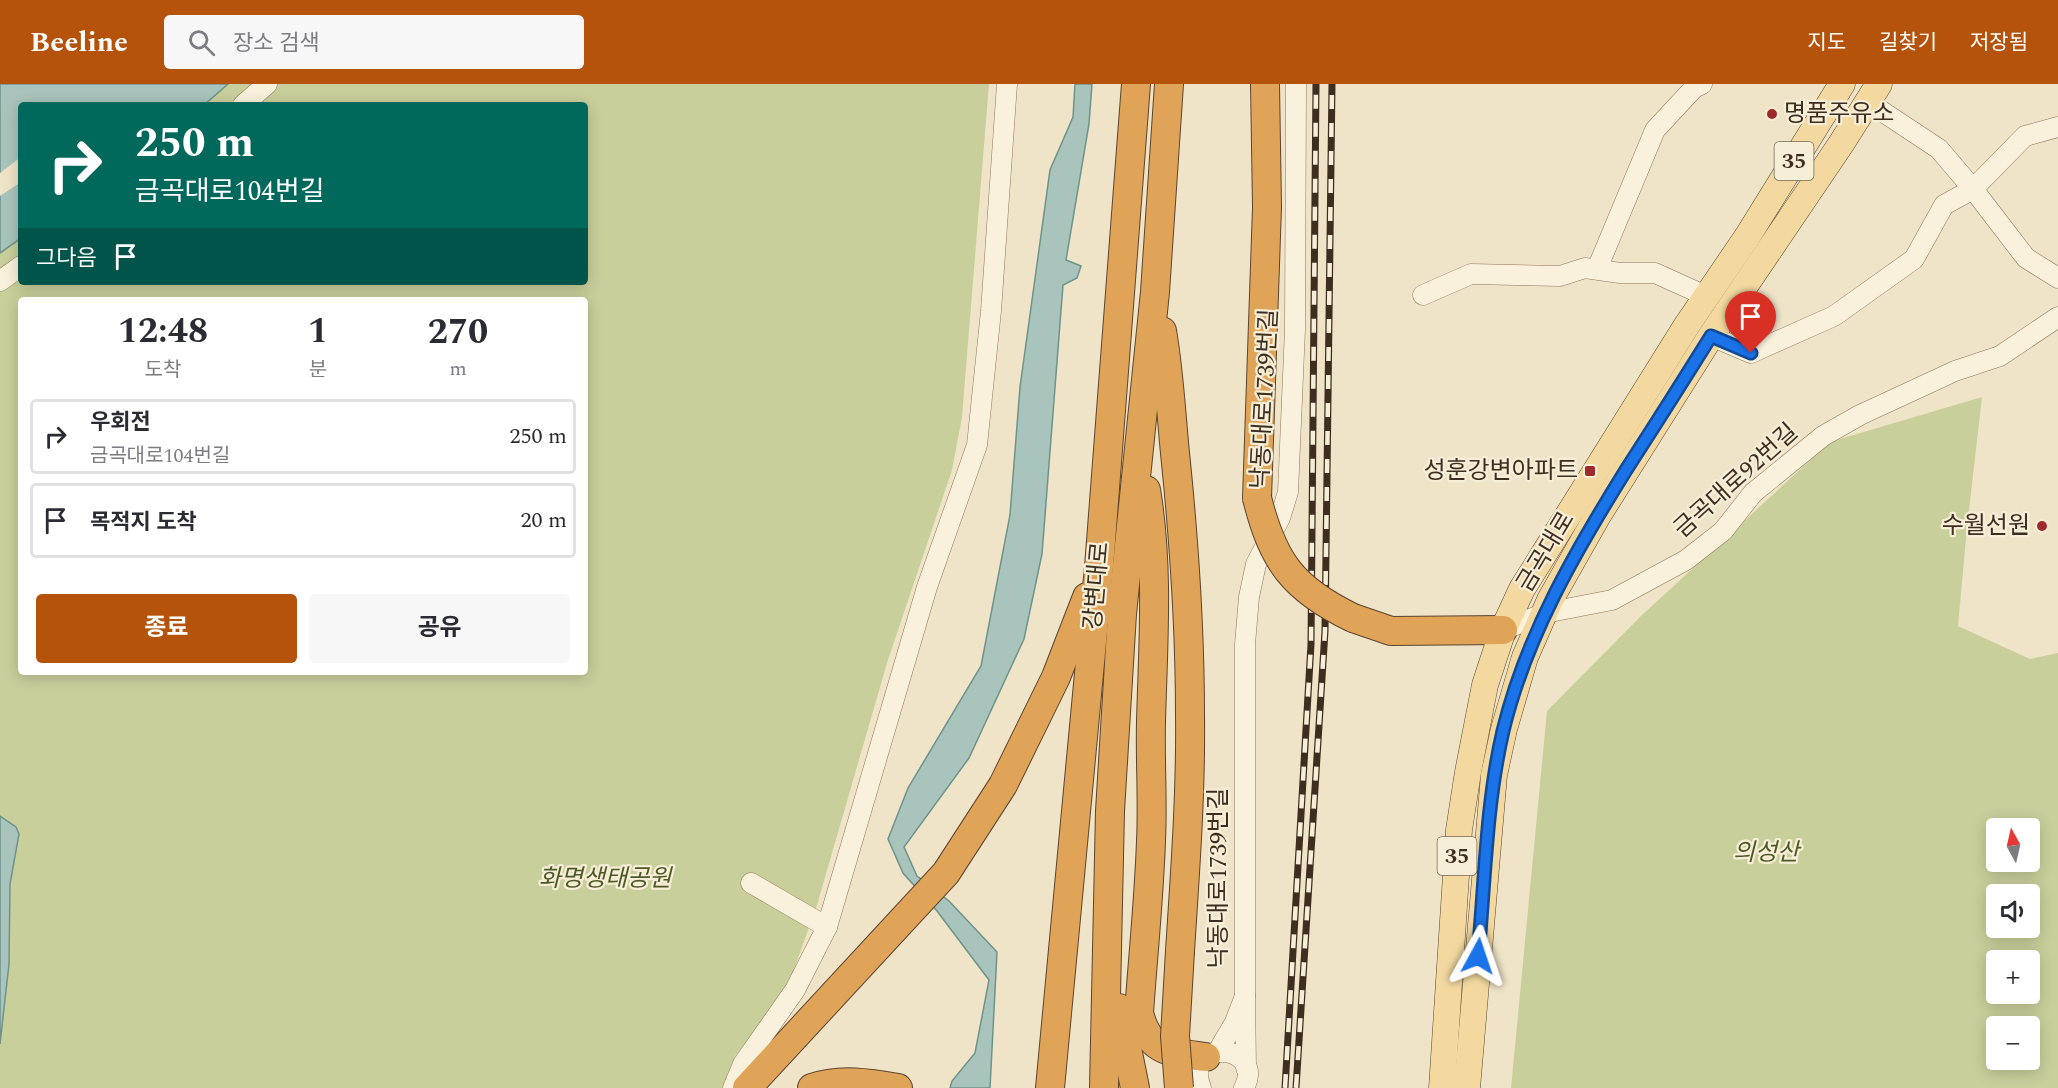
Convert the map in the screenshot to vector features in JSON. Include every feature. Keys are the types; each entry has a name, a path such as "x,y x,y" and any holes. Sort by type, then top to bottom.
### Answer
{"highway":[{"name":"강변대로","path":"1050,1088 1099,567 1136,84"},
{"name":"강변대로","path":"1104,1088 1110,811 1122,614 1155,292 1169,84"},
{"path":"1265,84 1267,207 1257,498 1264,527 1277,557 1291,575 1319,600 1353,618 1391,631 1503,630"},
{"path":"1155,292 1169,388 1183,521 1188,610 1190,717 1188,824 1175,1036 1179,1088"},
{"path":"1139,448 1150,514 1154,581 1151,840 1139,1014 1143,1029 1152,1042 1168,1052 1212,1054"},
{"path":"747,1088 946,873 1003,785 1056,677 1099,567"},
{"path":"1106,928 1125,1044 1135,1088"},
{"path":"812,1088 846,1082 898,1088"}],"main road":[{"path":"1841,85 1857,100 1874,93"},
{"name":"금곡대로","path":"1442,1088 1459,830 1485,685 1503,630 1522,589 1706,296 1747,237 1841,85"},
{"name":"금곡대로","path":"1467,1088 1494,775 1504,729 1525,657 1545,613 1597,517 1711,336 1874,93"}],"street":[{"path":"246,102 267,84"},
{"path":"733,1088 743,1064 795,990 826,927 927,587 977,445 991,311 1007,84"},
{"name":"낙동대로1739번길","path":"1245,1082 1245,644 1249,597 1256,564 1280,518 1288,492 1295,329 1296,84"},
{"path":"1597,268 1655,130 1694,88 1702,84"},
{"path":"1874,93 1940,149 2026,258 2058,278"},
{"path":"1711,336 1751,353 1834,315 1914,259 1944,205 1973,189 2025,136 2058,127"},
{"path":"0,281 18,268"},
{"path":"1423,295 1471,274 1560,276 1585,268 1597,268 1620,273 1655,273 1706,296"},
{"name":"금곡대로92번길","path":"1503,630 1545,613 1612,600 1686,560 1723,531 1753,493 1822,436 1860,415 1955,371 2000,356 2058,317"},
{"path":"751,883 826,927"},
{"path":"1201,1088 1199,1066 1212,1054 1235,1022 1245,996"},
{"path":"1212,1054 1229,1052 1236,1055 1243,1061 1245,1082"}],"green space":[{"name":"화명생태공원","path":"228,84 989,84 962,417 952,470 887,663 817,905 786,992 735,1056 722,1088 0,1088 0,253 18,240 18,285 588,285 588,102 207,102"},
{"name":"의성산","path":"1982,397 1958,626 2030,659 2058,653 2058,1088 1511,1088 1547,711 1641,616 1830,442"}],"water":[{"path":"0,84 228,84 207,102 18,102 18,240 0,253"},
{"path":"1075,84 1092,84 1089,124 1066,260 1081,266 1077,278 1063,285 1042,554 1024,639 969,758 904,847 917,876 949,901 997,952 990,1088 950,1088 952,1081 975,1053 989,980 937,911 903,873 888,839 908,788 981,666 1010,515 1020,387 1050,170 1073,117"},
{"path":"0,816 16,827 19,834 10,884 9,964 0,1044"}],"pier":[{"path":"18,159 18,184 0,196 0,173"}],"railway":[{"path":"1285,1088 1311,644 1316,84"},
{"path":"1296,1088 1325,631 1332,84"}],"place":[{"name":"명품주유소","path":"1772,114"},
{"name":"성훈강변아파트","path":"1590,471"},
{"name":"수월선원","path":"2042,526"}],"route":[{"path":"1478,956 1494,775 1504,729 1525,657 1550,600 1597,517 1711,336 1751,353"}]}
